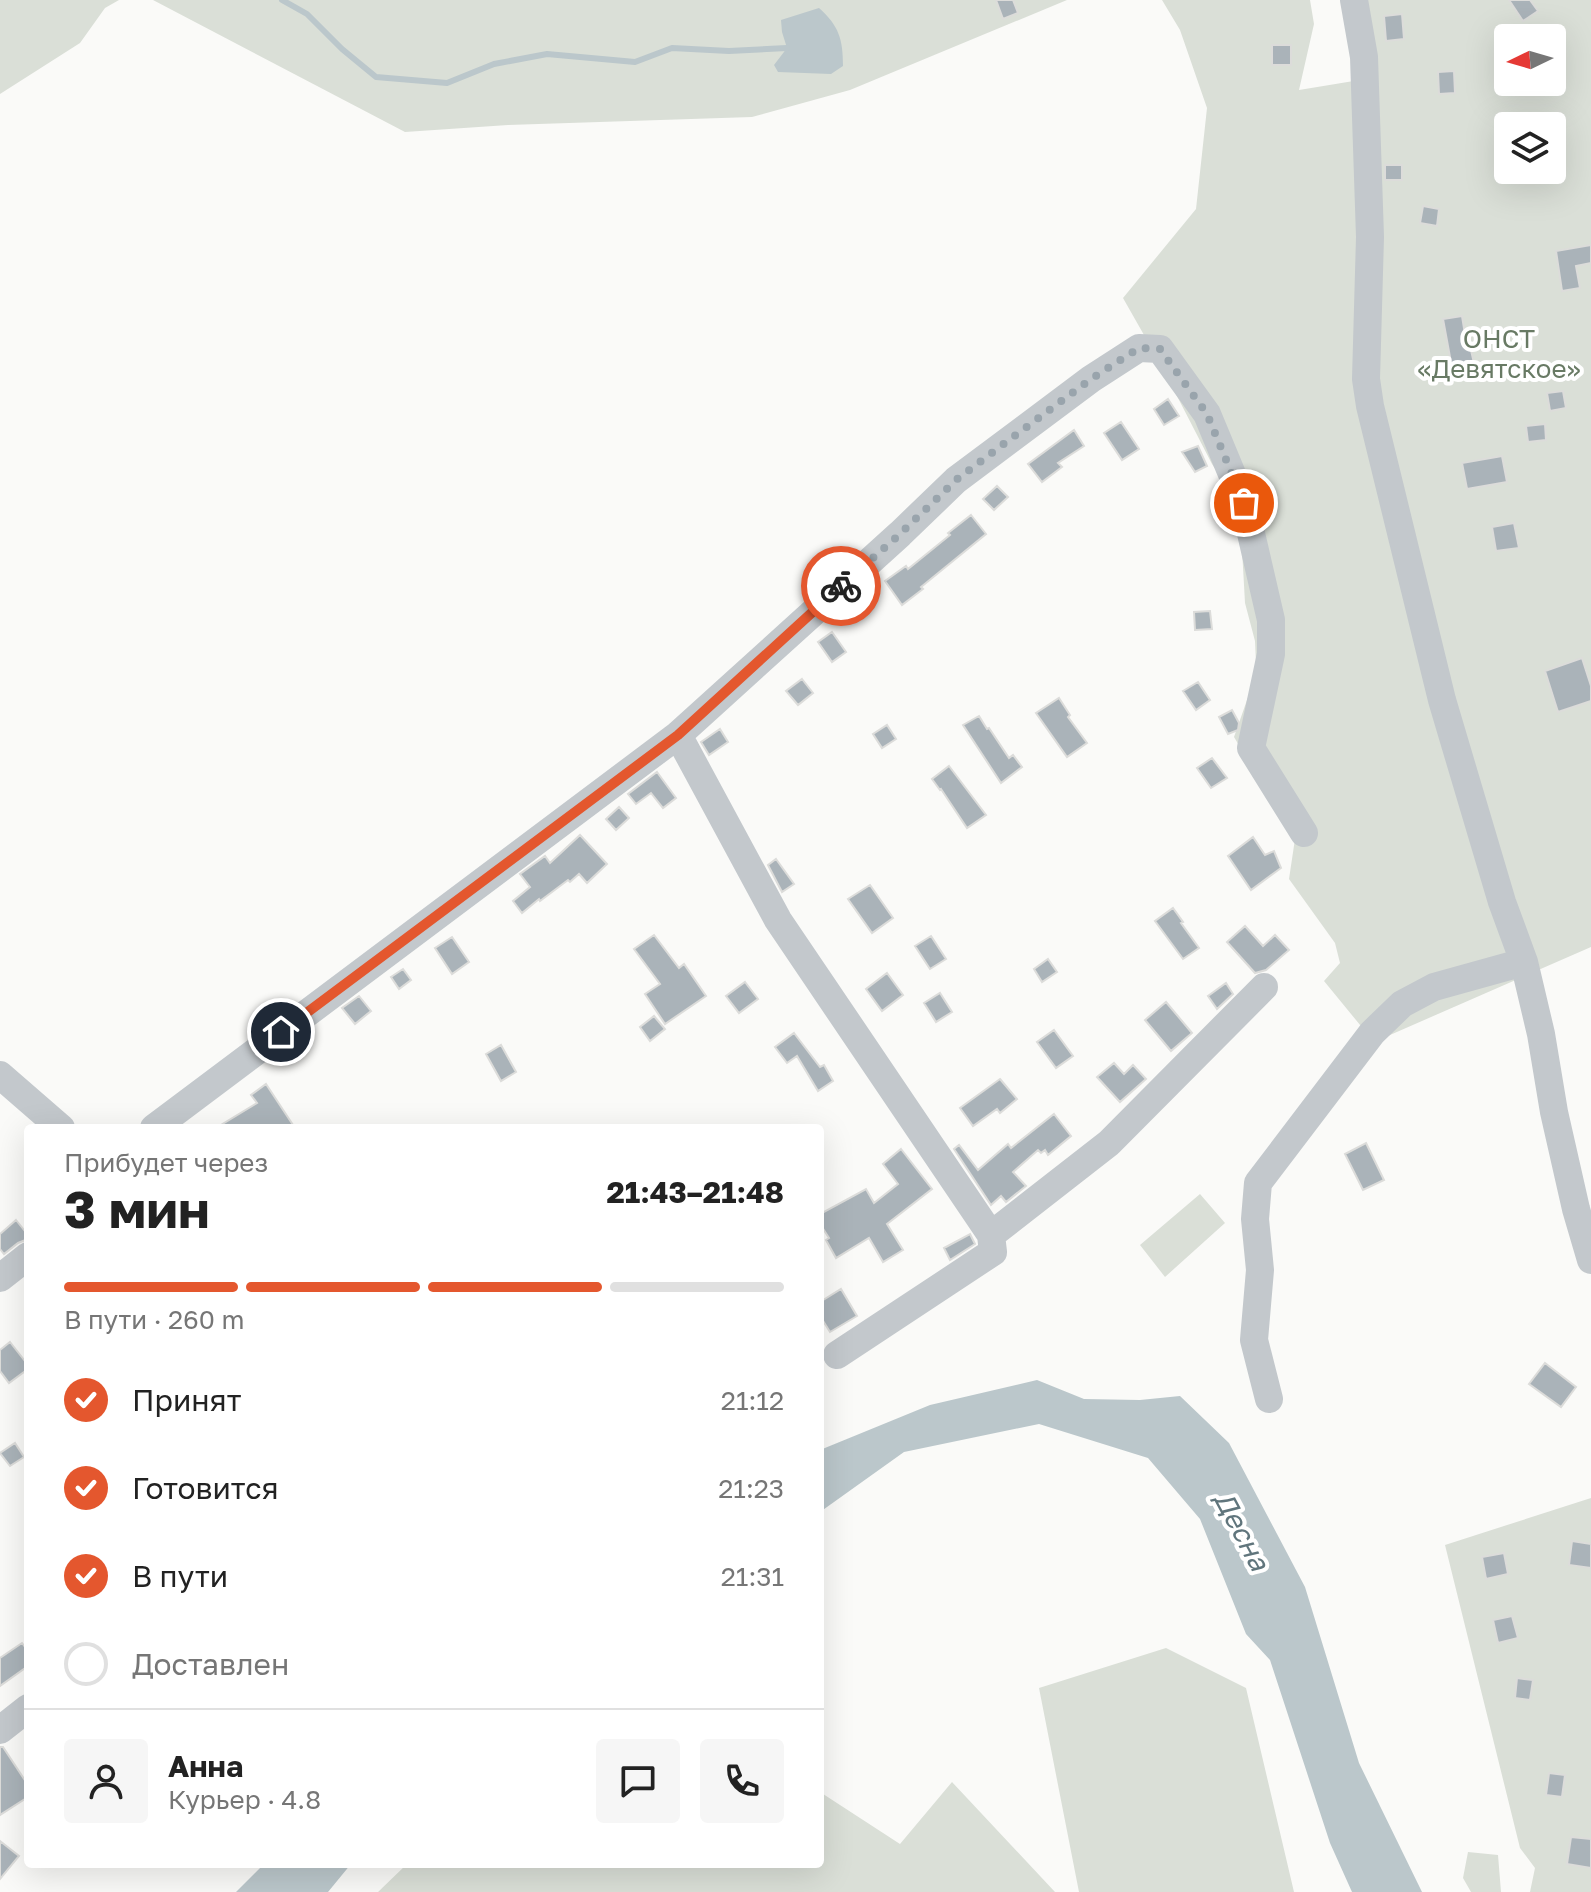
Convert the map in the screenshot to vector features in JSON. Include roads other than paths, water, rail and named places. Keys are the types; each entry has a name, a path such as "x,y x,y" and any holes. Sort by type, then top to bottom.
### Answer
{"street":[{"path":"1354,0 1364,57 1370,237 1366,361 1368,393 1442,700 1502,902 1524,962 1541,1034 1554,1112 1591,1260"},
{"path":"159,1124 678,735 956,480 1091,379 1139,348 1160,349 1207,414 1244,503 1271,620 1271,654 1251,748 1304,833"},
{"path":"678,735 778,920 991,1235 993,1252 837,1355"},
{"path":"1269,1399 1254,1340 1260,1270 1255,1219 1258,1183 1372,1033 1402,1004 1434,987 1524,962"},
{"path":"991,1235 1109,1143 1264,987"},
{"path":"0,1075 56,1124"},
{"path":"0,1278 24,1259"},
{"path":"0,1730 24,1711"}],"water":[{"path":"819,8 838,34 843,66 831,74 778,72 774,65 787,48 781,20"},
{"name":"Десна","path":"1037,1380 1084,1399 1140,1400 1180,1396 1229,1443 1305,1587 1359,1763 1422,1892 1352,1892 1330,1843 1270,1660 1246,1634 1200,1519 1148,1458 1039,1424 904,1452 824,1509 824,1448 930,1405"},
{"path":"260,1868 348,1868 328,1892 236,1892"}],"waterway":[{"path":"282,0 307,14 376,77 447,83 494,64 547,54 635,62 672,48 729,51 787,48"}],"park label":[{"name":"ОНСТ «Девятское»","path":"1499,354"}]}
